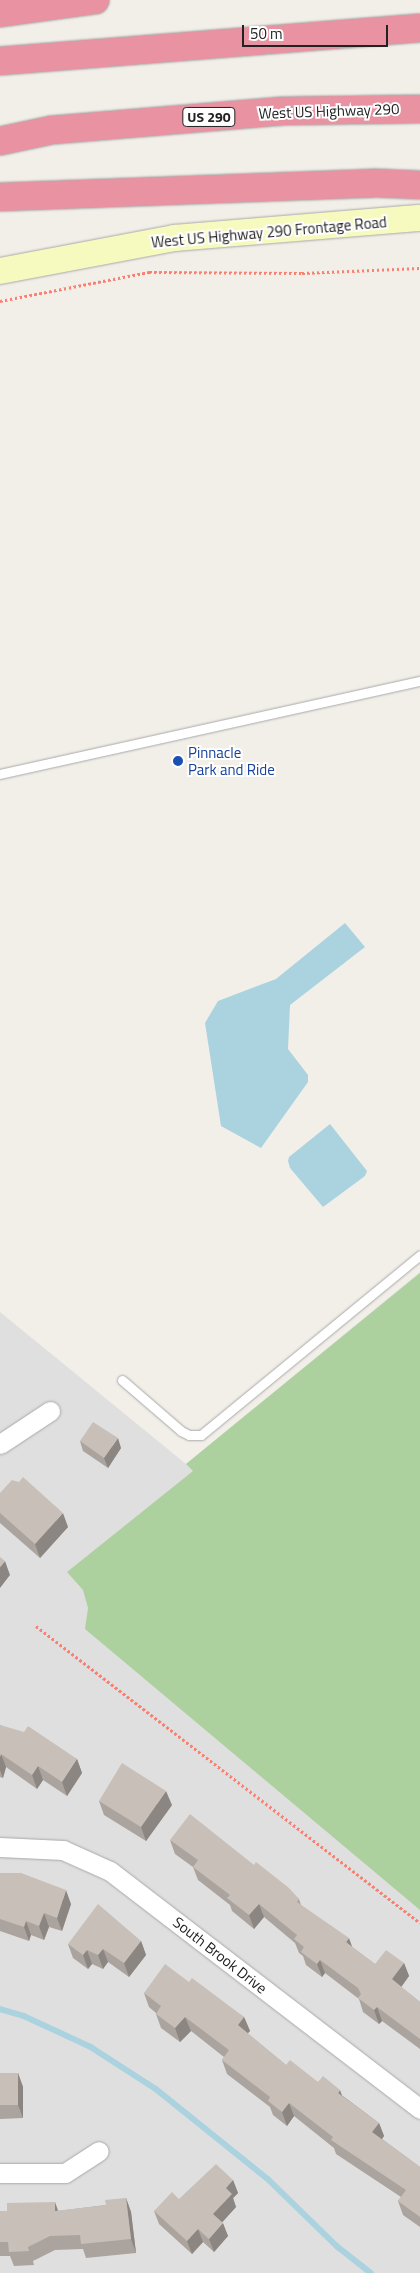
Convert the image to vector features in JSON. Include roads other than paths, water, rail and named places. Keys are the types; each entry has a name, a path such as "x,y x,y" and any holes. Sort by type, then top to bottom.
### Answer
{"highway":[{"path":"0,13 95,0"},
{"path":"0,61 420,28"},
{"name":"West US Highway 290","path":"0,140 52,130 284,111 420,109"},
{"path":"0,197 374,183 420,185"}],"main road":[{"name":"West US Highway 290 Frontage Road","path":"0,271 175,238 420,218"}],"street":[{"path":"0,1444 50,1411"},
{"name":"South Brook Drive","path":"0,1847 63,1850 110,1871 420,2109"},
{"path":"0,2173 65,2173 100,2150"}],"lane":[{"path":"0,774 420,681"},
{"path":"122,1380 181,1431 189,1435 201,1435 420,1255"}],"water":[{"path":"345,923 365,947 290,1005 288,1049 308,1075 308,1082 261,1148 221,1126 205,1023 218,1001 276,979"},
{"path":"330,1124 367,1171 365,1176 323,1207 290,1168 288,1161 289,1157"}],"waterway":[{"path":"0,2009 24,2016 91,2047 156,2089 268,2179 338,2247 371,2273"}],"place":[{"name":"Pinnacle Park and Ride","path":"178,761"}]}
